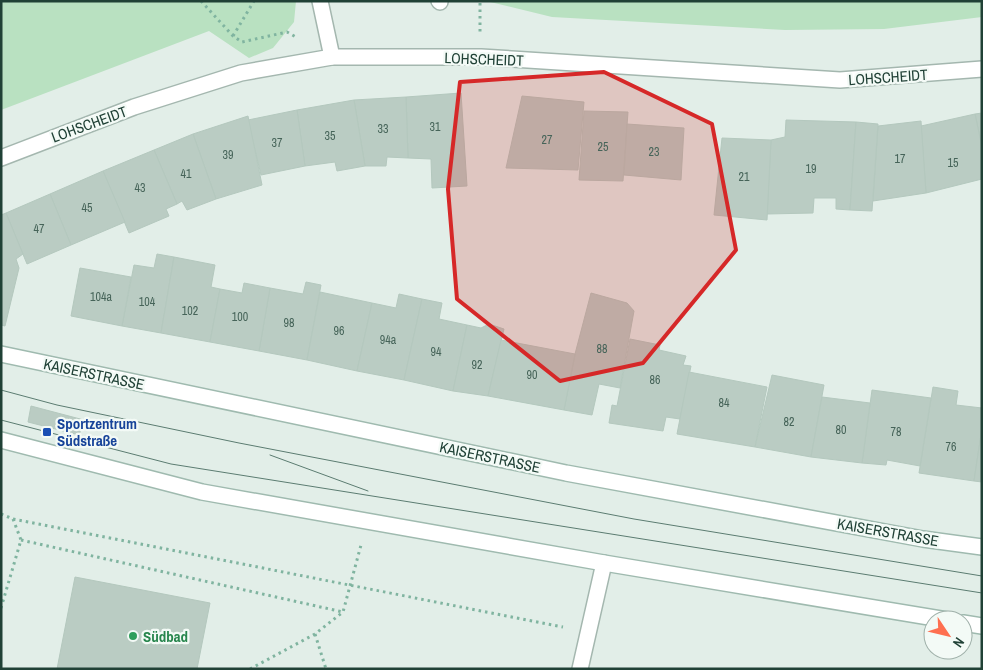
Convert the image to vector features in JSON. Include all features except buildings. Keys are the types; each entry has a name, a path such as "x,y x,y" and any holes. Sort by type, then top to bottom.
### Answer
{"main road":[{"path":"320,1 332,57"},
{"name":"LOHSCHEIDT","path":"1,158 134,107 241,73 332,57 481,57 840,80 982,69"},
{"name":"KAISERSTRASSE","path":"1,354 566,473 982,547"},
{"path":"1,440 202,492 604,563 923,616"},
{"path":"580,669 604,563"}],"path":[{"path":"201,1 233,36 242,42 287,32 332,57"},
{"path":"233,36 254,1"},
{"path":"1,514 13,520 588,632"},
{"path":"1,608 21,540 13,520"},
{"path":"250,669 315,634 343,612 367,522"},
{"path":"21,540 343,612"},
{"path":"315,634 326,669"}],"highlighted area":[{"path":"604,72 712,124 736,250 643,363 560,381 457,299 448,189 460,82"}],"green space":[{"path":"1,1 296,1 294,22 273,48 249,58 209,31 1,110"},
{"path":"486,1 982,1 982,17 884,29 785,30 552,17"}],"tram line":[{"path":"1,390 57,405 239,443 634,519 982,576"},
{"path":"1,420 171,464 982,593"},
{"path":"270,455 368,491"}],"place":[{"name":"Sportzentrum Südstraße","path":"47,432"},
{"name":"Südbad","path":"133,636"}]}
